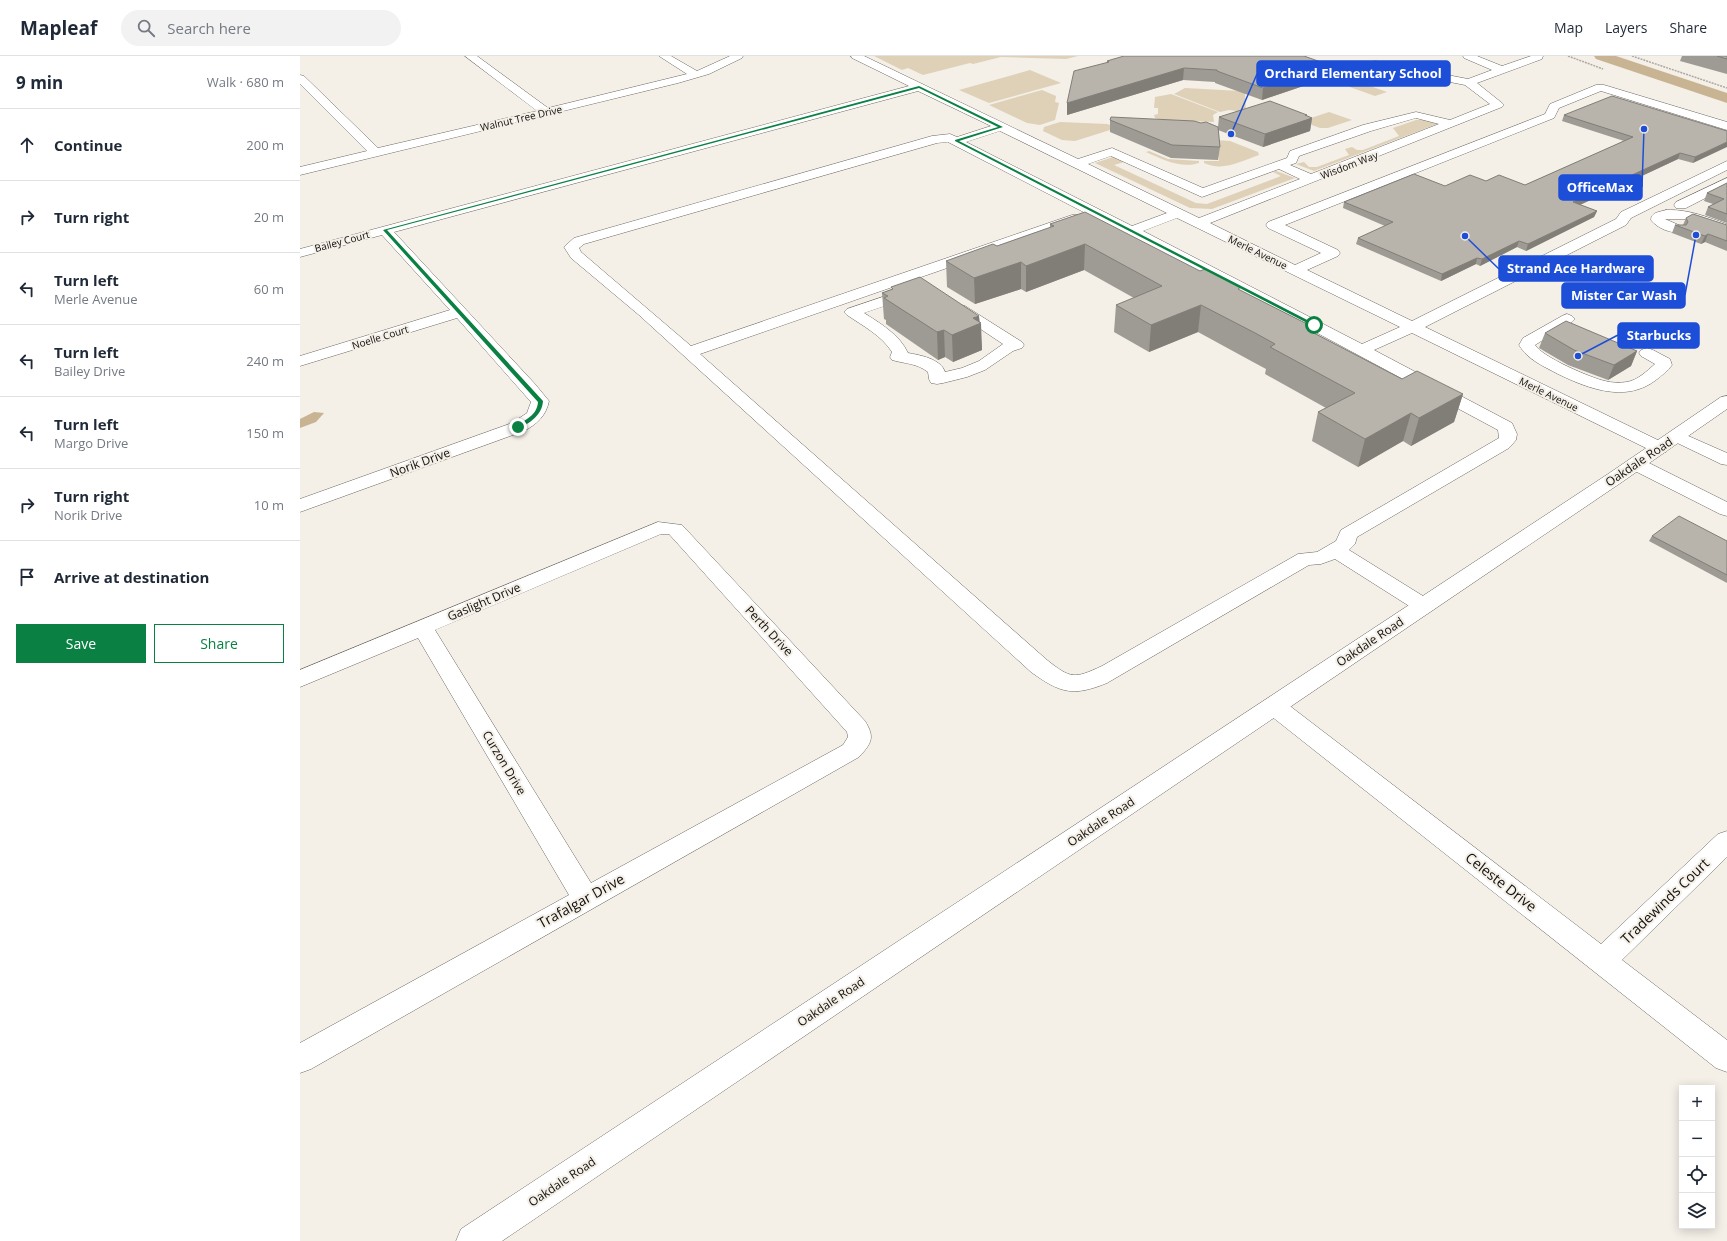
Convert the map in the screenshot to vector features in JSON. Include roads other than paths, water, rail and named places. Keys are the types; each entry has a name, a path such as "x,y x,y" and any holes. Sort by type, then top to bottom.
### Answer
{"street":[{"path":"470,56 546,112"},
{"path":"664,56 696,75"},
{"name":"Walnut Tree Drive","path":"300,171 674,82 696,75 738,56"},
{"name":"Merle Avenue","path":"856,56 1413,328 1668,442 1727,460"},
{"path":"1350,71 1375,64 1385,58 1394,56"},
{"path":"1468,56 1502,70"},
{"path":"1375,64 1469,82 1538,57"},
{"path":"300,78 376,153"},
{"name":"Wisdom Way","path":"1199,224 1498,105 1469,82"},
{"name":"Bailey Court","path":"300,253 919,87"},
{"path":"1295,270 1333,253 1273,225 1550,116 1554,106 1600,87 1727,126"},
{"path":"1076,164 1112,152 1202,193 1292,160 1308,159 1381,131 1386,124 1416,115 1429,117 1451,124"},
{"path":"956,141 1001,127"},
{"path":"950,138 1093,212 1362,350 1506,427 1510,434 1508,439 1503,444 1348,534 1345,544 1321,558 1305,559 1110,672 1086,684 1071,685 1053,678 1039,666 644,312 576,255 571,247 574,243 936,139 950,138"},
{"path":"1279,165 1311,179"},
{"path":"1362,350 1413,328 1621,222 1626,215 1727,165"},
{"path":"1681,205 1727,182"},
{"path":"1661,198 1727,221"},
{"path":"689,352 1093,212"},
{"path":"1131,231 1178,213"},
{"path":"1676,229 1661,223 1658,220 1658,217 1669,213 1678,213 1727,229"},
{"path":"385,230 460,312"},
{"path":"918,290 937,303 960,309 1016,345 1011,345 984,365 963,373 937,379 936,370 929,364 910,357 898,357 900,352 889,337 852,312 918,290"},
{"name":"Noelle Court","path":"300,361 460,312"},
{"name":"Norik Drive","path":"300,506 518,427 530,421 537,413 540,407 540,401 460,312"},
{"path":"1568,319 1529,341 1527,345 1531,352 1542,359 1593,383 1609,387 1627,387 1642,382 1664,365 1664,362 1660,359 1647,353"},
{"name":"Oakdale Road","path":"473,1241 1636,464 1727,401"},
{"path":"1636,464 1727,510"},
{"name":"Gaslight Drive","path":"300,679 658,528 668,528"},
{"name":"Perth Drive","path":"668,528 675,529 857,727 860,734 860,741"},
{"path":"1335,550 1424,606"},
{"name":"Curzon Drive","path":"422,628 586,899"},
{"name":"Celeste Drive","path":"1274,706 1727,1058"},
{"name":"Trafalgar Drive","path":"300,1059 851,751 860,741"},
{"name":"Tradewinds Court","path":"1602,961 1727,841"}],"waterway":[{"path":"1601,56 1727,98"}],"place":[{"name":"OfficeMax","path":"1644,129"},
{"name":"Orchard Elementary School","path":"1231,134"},
{"name":"Mister Car Wash","path":"1696,235"},
{"name":"Strand Ace Hardware","path":"1465,236"},
{"name":"Starbucks","path":"1578,356"}]}
